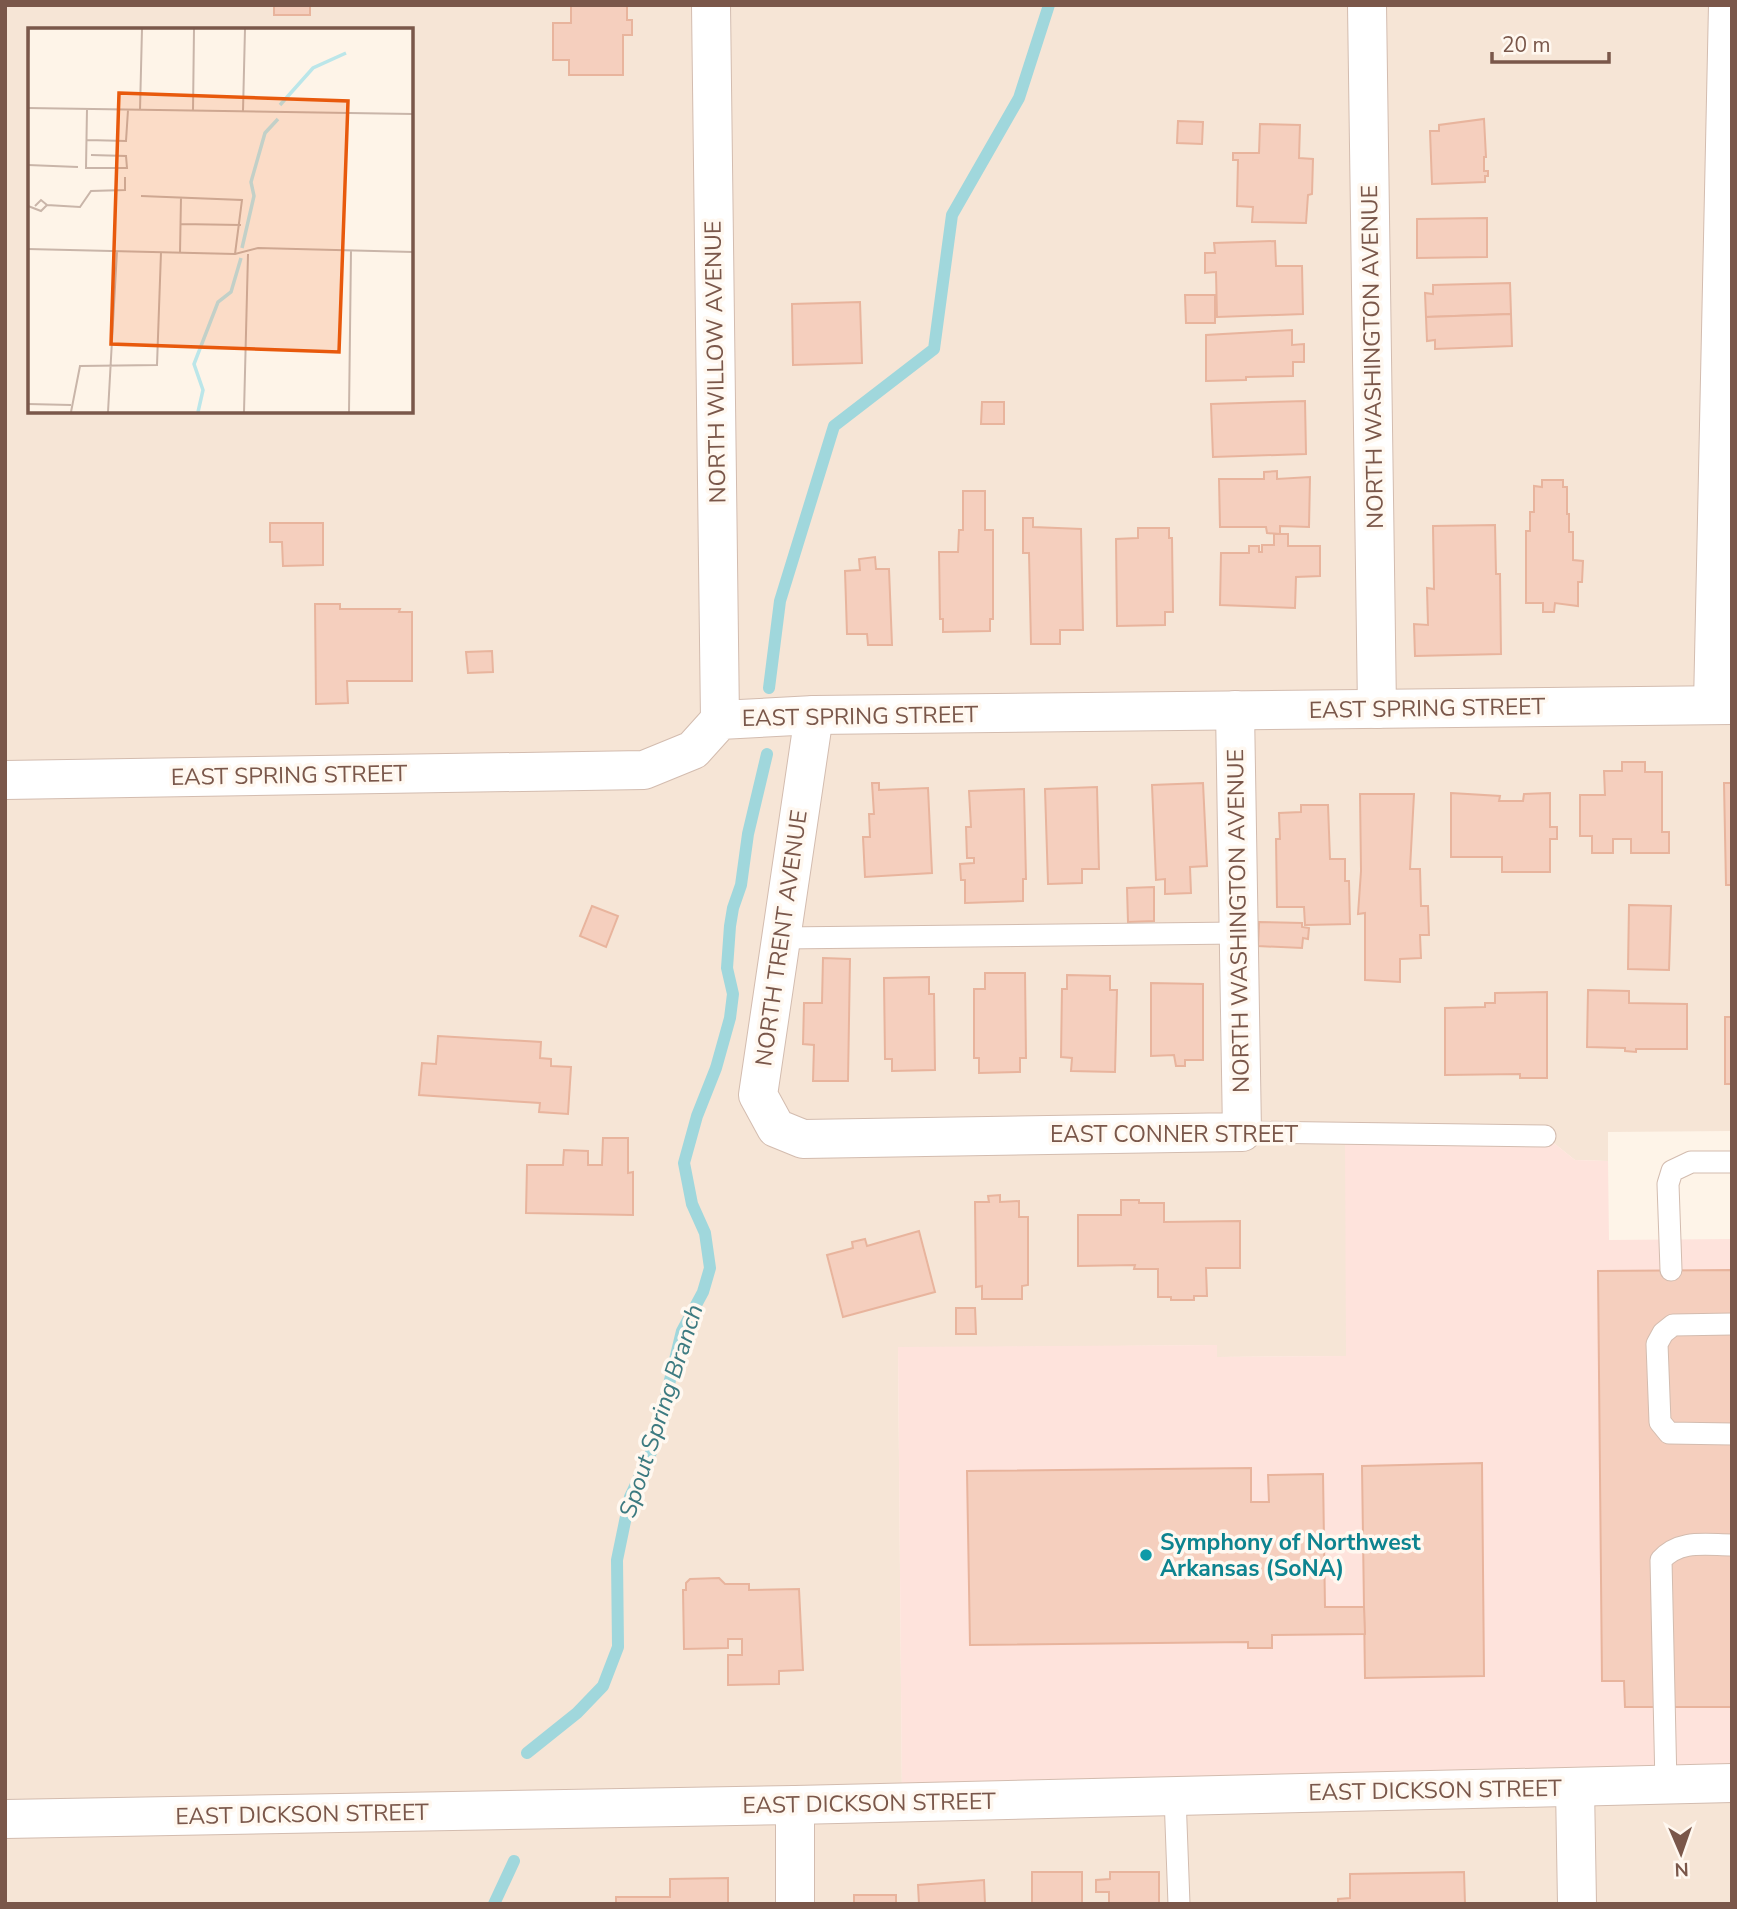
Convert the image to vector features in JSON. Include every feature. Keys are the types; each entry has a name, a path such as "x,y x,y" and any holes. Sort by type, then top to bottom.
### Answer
{"street":[{"name":"NORTH WILLOW AVENUE","path":"711,5 720,720"},
{"name":"NORTH WASHINGTON AVENUE","path":"1367,5 1377,709"},
{"path":"1722,705 1728,5"},
{"name":"EAST SPRING STREET","path":"5,780 644,770 694,750 720,720 814,715 1722,705"},
{"name":"NORTH WASHINGTON AVENUE","path":"1235,710 1242,1132"},
{"name":"NORTH TRENT AVENUE","path":"803,1139 776,1128 758,1095 814,715"},
{"name":"EAST CONNER STREET","path":"803,1139 1242,1132"},
{"name":"EAST DICKSON STREET","path":"5,1819 795,1805 1732,1783"},
{"path":"1575,1787 1577,1904"},
{"path":"795,1805 796,1904"}],"lane":[{"path":"781,939 1238,933"},
{"name":"EAST CONNER STREET","path":"1242,1132 1545,1136"},
{"path":"1671,1270 1668,1184 1672,1171 1691,1162 1732,1162"},
{"path":"1732,1324 1673,1325 1663,1333 1657,1344 1660,1422 1669,1433 1732,1434"},
{"path":"1666,1785 1661,1560 1671,1550 1685,1545 1732,1545"},
{"path":"1175,1796 1179,1904"}],"shaded area":[{"path":"5,5 1728,5 1732,1131 1608,1132 1608,1161 1575,1160 1545,1136 1346,1356 1217,1357 1216,1345 898,1348 902,1802 1732,1783 1732,1904 5,1904"},
{"path":"1345,1134 1545,1136 1575,1160 1608,1161 1609,1240 1732,1239 1732,1783 902,1802 898,1347 1217,1345 1217,1357 1346,1356"}],"building":[{"path":"274,5 310,5 310,15 274,15"},
{"path":"571,5 627,5 627,20 632,20 632,35 623,35 623,75 569,75 569,60 553,60 553,23 571,23"},
{"path":"1484,119 1484,171 1488,171 1485,182 1432,184 1430,131 1439,131 1439,125"},
{"path":"1178,121 1203,122 1202,144 1177,143"},
{"path":"1260,124 1300,125 1299,158 1313,159 1312,194 1308,195 1306,223 1252,222 1253,207 1237,206 1238,160 1233,160 1233,153 1259,153"},
{"path":"1487,218 1487,257 1417,258 1417,219"},
{"path":"1275,241 1276,266 1302,266 1303,314 1217,317 1216,272 1205,273 1205,253 1215,253 1214,243"},
{"path":"1510,283 1511,314 1426,317 1425,293 1433,294 1433,285"},
{"path":"1185,295 1215,295 1215,323 1186,323"},
{"path":"860,302 862,363 793,365 792,304"},
{"path":"1511,314 1512,346 1435,349 1435,340 1427,341 1426,317"},
{"path":"1292,330 1292,345 1304,344 1304,362 1293,362 1293,376 1206,381 1206,335"},
{"path":"1305,401 1306,454 1213,457 1211,404"},
{"path":"982,402 1004,402 1004,424 981,424"},
{"path":"1277,471 1277,479 1310,477 1309,527 1280,526 1280,534 1267,533 1266,527 1220,527 1219,479 1264,479 1264,472"},
{"path":"1542,480 1563,480 1563,487 1567,487 1569,532 1573,532 1573,560 1583,561 1582,582 1578,582 1578,606 1555,603 1554,612 1543,612 1543,603 1526,603 1526,531 1530,531 1530,512 1534,512 1534,486 1542,487"},
{"path":"963,491 985,491 985,530 993,530 993,619 990,619 990,631 943,632 943,619 940,619 939,552 958,552 959,530 963,530"},
{"path":"1023,518 1033,518 1033,527 1081,529 1083,630 1060,630 1060,644 1031,644 1029,553 1023,553"},
{"path":"270,523 323,523 323,565 283,566 282,542 270,542"},
{"path":"1495,525 1496,574 1500,574 1501,654 1415,656 1414,624 1428,625 1427,588 1434,589 1433,526"},
{"path":"1138,528 1169,528 1169,538 1172,538 1173,612 1165,612 1165,625 1117,626 1116,539 1138,538"},
{"path":"1274,534 1288,534 1288,546 1320,546 1320,576 1296,577 1295,608 1220,605 1221,553 1249,553 1249,546 1259,546 1259,552 1262,552 1262,545 1274,545"},
{"path":"875,557 876,569 889,569 892,645 868,645 867,634 847,634 845,571 860,570 859,559"},
{"path":"315,604 340,604 340,609 400,609 399,612 412,612 412,681 347,681 348,703 316,704"},
{"path":"492,651 493,672 468,673 466,652"},
{"path":"1622,762 1645,762 1645,772 1662,772 1662,832 1669,832 1669,853 1631,853 1631,839 1613,839 1613,853 1592,853 1592,836 1580,836 1580,795 1605,795 1604,771 1622,771"},
{"path":"872,783 879,783 879,790 928,788 932,873 865,877 863,837 870,837 869,814 874,814"},
{"path":"1203,783 1207,866 1190,867 1191,893 1165,894 1165,879 1156,880 1152,785"},
{"path":"1724,783 1732,783 1732,885 1726,885"},
{"path":"1097,787 1099,869 1082,869 1082,883 1048,884 1045,789"},
{"path":"1024,789 1026,879 1023,879 1023,901 965,903 965,880 961,880 960,864 974,863 974,858 967,858 966,827 971,827 969,791"},
{"path":"1451,793 1500,796 1499,801 1523,801 1524,794 1550,793 1550,827 1557,827 1557,839 1550,839 1550,872 1502,872 1502,857 1451,857"},
{"path":"1360,794 1414,794 1410,869 1420,869 1421,906 1428,906 1429,935 1420,935 1421,958 1400,959 1400,982 1365,980 1365,913 1358,914 1361,871"},
{"path":"1301,805 1328,805 1330,859 1345,859 1345,881 1349,881 1350,924 1305,925 1304,907 1277,907 1276,839 1280,839 1279,813 1301,812"},
{"path":"1154,887 1154,921 1128,922 1127,888"},
{"path":"1629,905 1671,906 1669,970 1628,969"},
{"path":"592,906 618,916 606,947 580,936"},
{"path":"1259,922 1302,923 1302,927 1309,928 1308,939 1303,938 1302,948 1258,946"},
{"path":"823,958 850,959 848,1081 813,1081 814,1045 803,1044 804,1003 822,1003"},
{"path":"985,973 1025,973 1026,1058 1020,1058 1020,1072 979,1073 979,1058 974,1058 974,989 985,989"},
{"path":"1067,975 1110,976 1110,990 1117,990 1115,1072 1071,1071 1072,1058 1061,1057 1062,989 1067,989"},
{"path":"929,977 929,994 934,994 935,1070 892,1071 892,1059 885,1059 884,978"},
{"path":"1151,983 1203,984 1203,1060 1185,1060 1185,1066 1176,1066 1174,1055 1151,1056"},
{"path":"1588,990 1629,991 1629,1003 1687,1004 1687,1049 1636,1049 1636,1052 1625,1051 1625,1048 1587,1047"},
{"path":"1547,992 1547,1078 1520,1078 1520,1074 1445,1075 1445,1008 1485,1007 1485,1003 1495,1003 1495,993"},
{"path":"1725,1017 1732,1017 1732,1084 1725,1084"},
{"path":"438,1036 541,1042 540,1058 551,1059 551,1066 571,1067 568,1114 539,1112 540,1103 419,1095 422,1063 436,1064"},
{"path":"603,1138 628,1138 628,1173 633,1172 633,1215 526,1213 527,1165 563,1165 564,1150 588,1151 588,1165 602,1165"},
{"path":"1000,1195 1000,1202 1019,1201 1019,1217 1028,1217 1028,1285 1022,1286 1022,1299 982,1299 982,1286 976,1287 975,1202 989,1202 988,1196"},
{"path":"1121,1200 1164,1203 1164,1222 1240,1221 1240,1268 1206,1268 1207,1296 1194,1296 1194,1300 1171,1300 1171,1297 1158,1297 1158,1269 1134,1269 1135,1265 1078,1266 1078,1215 1121,1215"},
{"path":"919,1231 935,1292 843,1317 827,1255 853,1248 852,1242 865,1239 867,1246"},
{"path":"1732,1270 1732,1707 1625,1707 1624,1681 1602,1681 1598,1271"},
{"path":"956,1308 975,1308 976,1334 956,1334"},
{"path":"1482,1463 1484,1676 1365,1678 1362,1466"},
{"name":"Symphony of Northwest Arkansas (SoNA)","path":"1251,1468 1251,1502 1269,1502 1268,1475 1323,1474 1325,1607 1364,1607 1365,1634 1272,1635 1272,1648 1248,1648 1248,1642 970,1645 967,1471"},
{"path":"719,1578 725,1584 749,1584 749,1590 799,1589 803,1670 779,1671 779,1684 728,1685 728,1655 742,1655 742,1639 728,1639 728,1648 684,1649 683,1590 686,1590 686,1583 690,1579"},
{"path":"1032,1872 1082,1872 1082,1904 1032,1904"},
{"path":"1110,1872 1159,1872 1159,1904 1109,1904 1109,1892 1096,1892 1096,1880 1110,1879"},
{"path":"1464,1872 1465,1904 1338,1904 1338,1899 1350,1898 1350,1874"},
{"path":"728,1878 728,1904 616,1904 616,1897 670,1897 670,1879"},
{"path":"984,1880 985,1904 919,1904 918,1885"},
{"path":"854,1895 896,1895 896,1904 854,1904"}],"waterway":[{"name":"Spout Spring Branch","path":"769,688 780,601 834,426 934,349 952,215 1019,98 1049,5"},
{"name":"Spout Spring Branch","path":"527,1753 577,1713 603,1686 618,1647 617,1560 630,1497 654,1446 682,1331 703,1292 710,1268 705,1233 692,1204 684,1163 730,1018 733,994 727,968 730,926 741,885 748,834 767,754"},
{"name":"Spout Spring Branch","path":"494,1904 514,1861"}],"place":[{"name":"Symphony of Northwest Arkansas (SoNA)","path":"1146,1555"}]}
